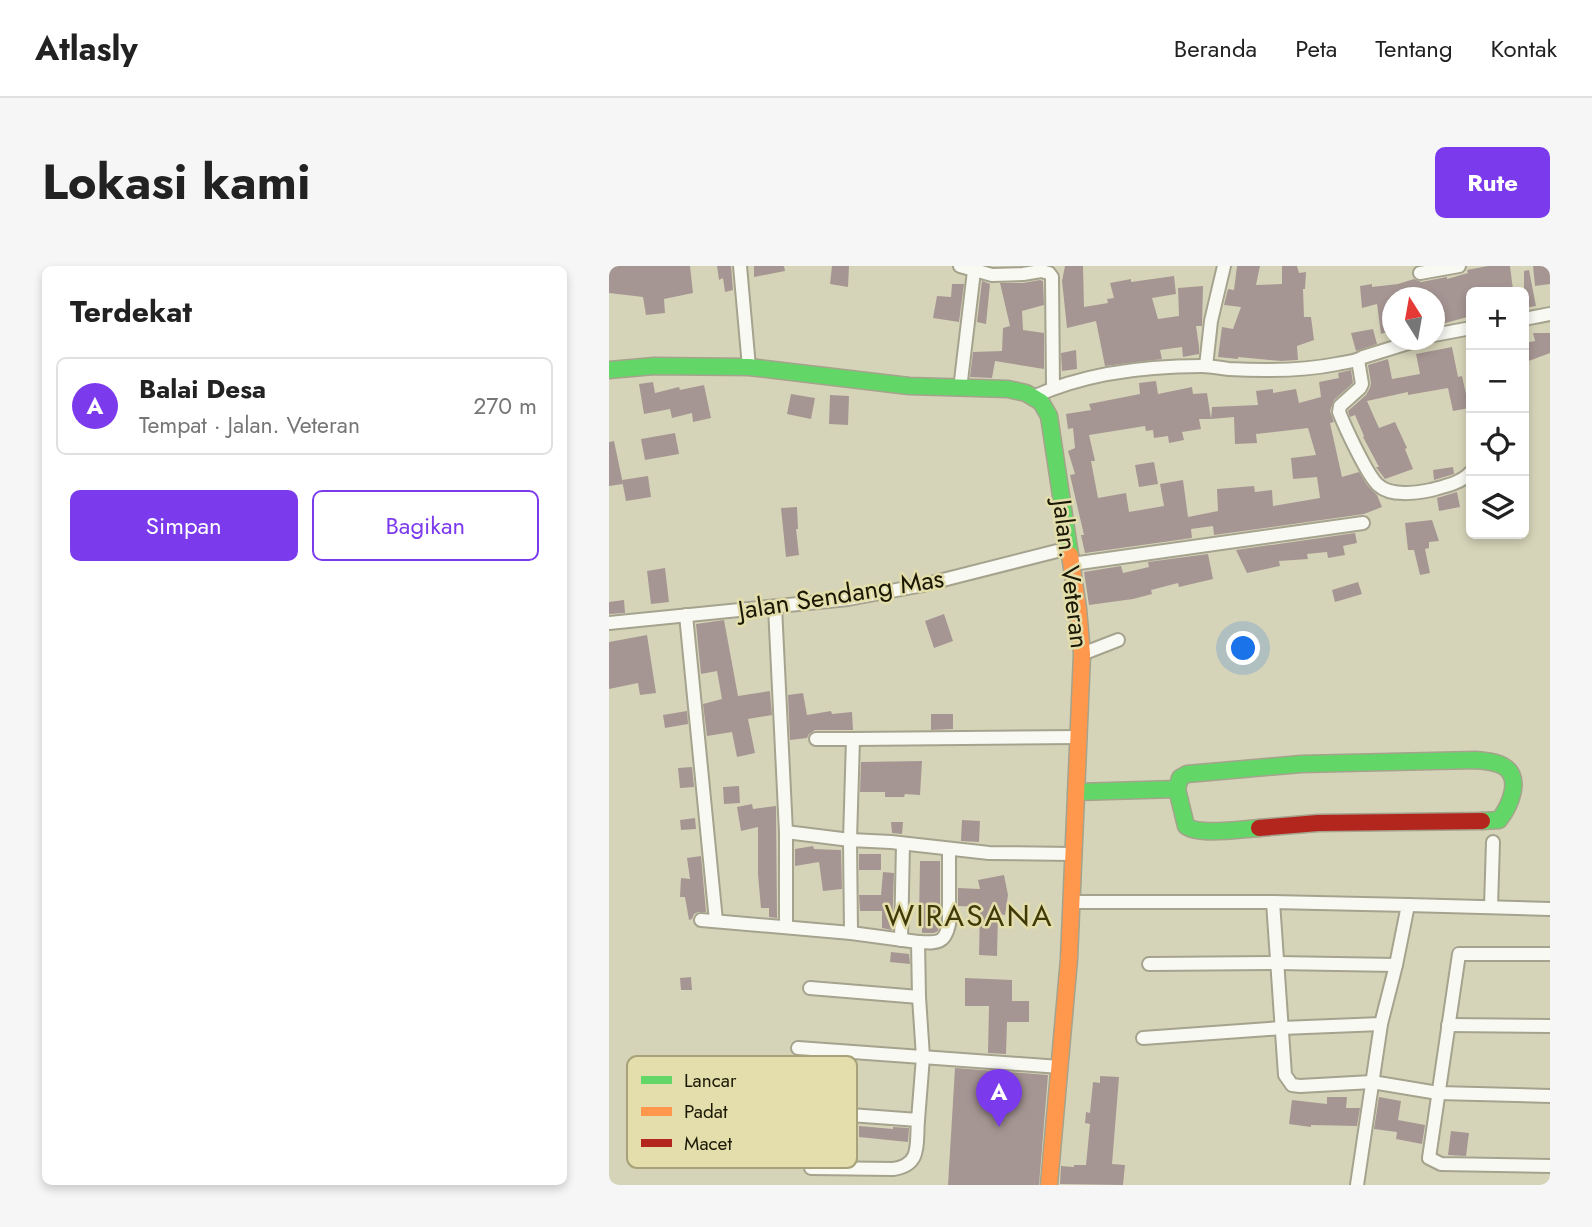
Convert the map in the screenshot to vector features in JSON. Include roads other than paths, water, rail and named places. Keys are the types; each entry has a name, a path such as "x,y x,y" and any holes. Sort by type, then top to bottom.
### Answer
{"street":[{"path":"740,266 748,367"},
{"path":"960,266 992,275 1041,271 1049,273 1052,277 1053,388"},
{"path":"1206,366 1211,321 1224,266"},
{"path":"1420,273 1459,266"},
{"path":"960,389 974,271"},
{"path":"1529,318 1550,314"},
{"path":"1445,333 1466,329"},
{"path":"609,370 654,366 748,367 909,386 1008,389 1033,397 1079,380 1112,374 1206,366 1273,371 1306,369 1359,360 1386,350"},
{"path":"1359,360 1362,384 1340,406 1339,412 1378,485 1401,493 1424,491 1459,482 1466,476"},
{"name":"Jalan. Veteran","path":"1033,397 1041,402 1046,410 1052,428 1082,654 1069,959 1049,1185"},
{"path":"1072,564 1363,523"},
{"name":"Jalan Sendang Mas","path":"609,623 848,599 923,585 1069,548"},
{"path":"775,607 786,832 786,927"},
{"path":"686,615 716,921"},
{"path":"1082,654 1118,640"},
{"path":"816,738 1079,737"},
{"path":"851,933 853,739"},
{"path":"1473,760 1497,762 1505,766 1511,773 1513,787 1508,808 1499,820 1494,821 1318,823 1204,831 1194,831 1186,826 1177,789 1180,778 1205,772 1342,763 1473,760"},
{"path":"1076,792 1177,789"},
{"path":"786,832 949,850 1073,854"},
{"path":"1491,907 1493,842"},
{"path":"901,940 903,844"},
{"path":"701,920 851,933 918,942 941,941 949,924 949,850"},
{"path":"1071,901 1273,902 1550,909"},
{"path":"1273,902 1285,1075 1292,1085 1372,1082 1439,1093 1550,1096"},
{"path":"1357,1185 1381,1024 1408,905"},
{"path":"811,1168 893,1169 908,1166 914,1158 923,1057 918,942"},
{"path":"1550,954 1459,954 1429,1158 1441,1164 1550,1166"},
{"path":"1149,964 1396,965"},
{"path":"810,988 919,997"},
{"path":"1143,1038 1381,1024"},
{"path":"1448,1025 1550,1026"},
{"path":"798,1048 1060,1067"},
{"path":"857,1116 918,1120"}],"place":[{"name":"Balai Desa","path":"999,1127"}],"district":[{"name":"WIRASANA","path":"969,916"}]}
